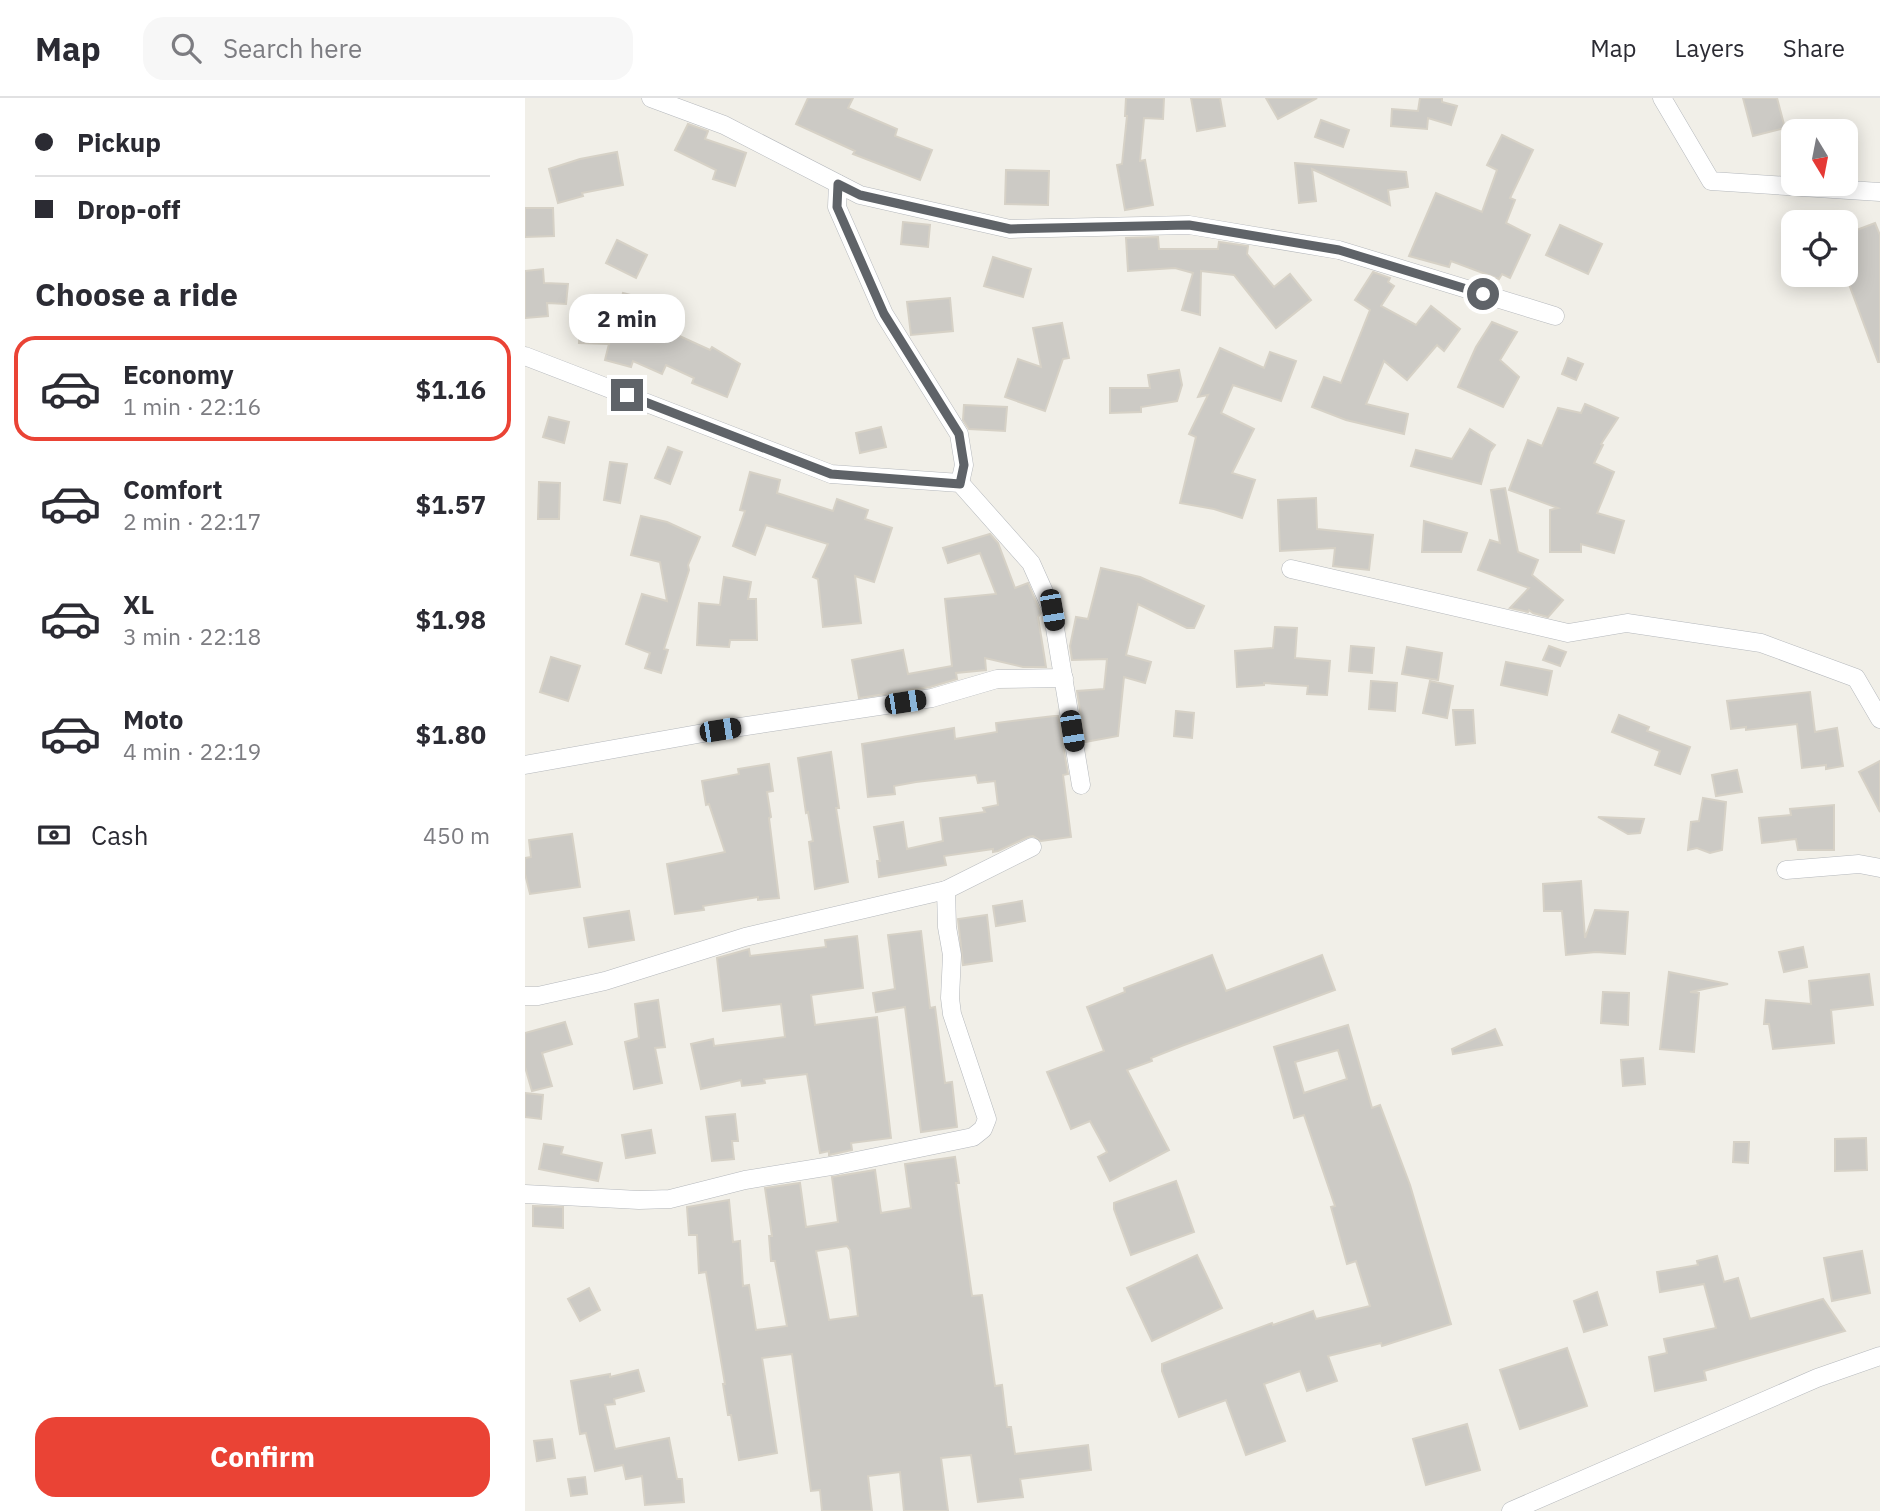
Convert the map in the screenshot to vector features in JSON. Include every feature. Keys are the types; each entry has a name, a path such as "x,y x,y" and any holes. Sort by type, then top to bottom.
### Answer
{"street":[{"path":"651,98 724,125 860,195 1010,229 1189,225 1339,250 1555,316"},
{"path":"1662,98 1711,181 1880,192"},
{"path":"838,184 837,207 884,314 959,434 964,465 960,484"},
{"path":"525,356 831,474 960,484 1031,563 1052,610 1081,785"},
{"path":"1291,569 1568,633 1627,623 1761,643 1856,678 1880,719"},
{"path":"525,765 720,730 932,698 997,679 1064,678"},
{"path":"525,996 538,996 605,981 745,937 946,890 1032,847"},
{"path":"1786,870 1859,864 1880,868"},
{"path":"525,1194 670,1199 745,1180 862,1161 973,1137 983,1129 987,1119 951,1006 952,955 947,927 946,890"},
{"path":"1511,1511 1818,1378 1880,1356"}],"building":[{"path":"808,98 853,98 848,108 897,129 895,136 932,150 920,180 853,154 855,151 796,124"},
{"path":"1126,98 1164,98 1163,119 1144,118 1140,161 1145,160 1153,205 1125,210 1117,165 1122,164"},
{"path":"1191,98 1220,98 1225,126 1197,131"},
{"path":"1266,98 1317,98 1278,119"},
{"path":"1420,98 1442,98 1442,102 1457,106 1451,125 1428,118 1427,129 1391,126 1392,109 1418,111"},
{"path":"1743,98 1777,98 1783,119 1781,129 1753,136"},
{"path":"1321,120 1349,130 1343,147 1315,137"},
{"path":"688,124 708,131 705,139 746,153 735,186 713,179 716,170 675,150"},
{"path":"1502,135 1533,150 1510,198 1515,200 1506,223 1530,235 1510,278 1502,274 1499,279 1451,261 1449,267 1409,256 1436,193 1482,212 1497,170 1487,165"},
{"path":"617,152 623,185 582,193 583,196 558,203 549,169 580,159"},
{"path":"1295,163 1406,172 1408,187 1388,190 1390,205 1312,169 1316,201 1299,203"},
{"path":"1006,170 1049,171 1048,205 1005,204"},
{"path":"525,208 553,208 554,236 525,237"},
{"path":"903,222 930,225 928,247 901,244"},
{"path":"1875,223 1880,235 1880,362 1850,287 1858,287 1858,229"},
{"path":"1560,225 1602,244 1588,274 1546,255"},
{"path":"1158,237 1159,249 1218,249 1219,242 1248,246 1247,254 1274,287 1290,274 1311,300 1276,328 1234,275 1201,271 1200,315 1182,310 1193,273 1175,268 1128,271 1126,238"},
{"path":"617,240 647,255 636,278 606,263"},
{"path":"993,257 1031,269 1023,297 984,286"},
{"path":"543,269 544,283 568,284 566,304 547,303 548,316 525,318 525,271"},
{"path":"1373,272 1390,278 1388,282 1394,286 1381,306 1416,325 1431,306 1460,329 1444,351 1437,345 1407,380 1384,361 1366,404 1408,414 1404,434 1346,420 1312,407 1324,377 1341,383 1370,310 1355,300"},
{"path":"623,293 657,302 651,323 710,350 712,347 740,364 727,397 692,383 694,378 666,365 662,374 633,361 631,367 605,360 609,344 579,343 580,319 616,319"},
{"path":"950,298 953,331 911,335 907,302"},
{"path":"1492,322 1517,332 1500,360 1519,377 1503,407 1458,387 1476,347"},
{"path":"1062,323 1069,358 1063,359 1045,411 1005,397 1018,359 1041,367 1033,328"},
{"path":"1220,348 1264,368 1270,352 1296,361 1281,401 1233,385 1221,413 1254,429 1232,473 1255,480 1242,518 1214,509 1180,503 1196,437 1189,434 1208,395 1198,397"},
{"path":"1568,358 1583,364 1576,380 1562,374"},
{"path":"1179,370 1182,385 1177,401 1141,407 1141,412 1110,413 1110,388 1150,388 1148,375"},
{"path":"1585,404 1618,418 1601,444 1603,445 1594,463 1614,472 1597,513 1624,521 1614,553 1581,544 1581,552 1550,552 1550,510 1558,508 1509,490 1528,440 1542,446 1558,408 1581,413"},
{"path":"964,405 1007,407 1005,431 969,429 963,420"},
{"path":"549,417 569,422 564,443 543,437"},
{"path":"881,427 886,447 860,453 856,433"},
{"path":"1470,429 1495,445 1490,452 1481,484 1411,466 1416,450 1452,459"},
{"path":"668,447 682,452 670,484 655,478"},
{"path":"610,462 627,464 620,503 604,500"},
{"path":"750,472 780,480 777,493 833,511 837,499 868,510 865,519 892,528 874,582 855,576 861,623 823,627 818,579 813,577 828,544 766,525 755,555 733,546 745,511 740,510"},
{"path":"539,482 560,483 559,519 538,519"},
{"path":"1505,488 1518,552 1538,560 1532,575 1563,600 1548,617 1529,610 1510,608 1529,588 1478,570 1490,540 1500,543 1491,490"},
{"path":"1316,498 1317,529 1373,535 1369,570 1333,566 1335,548 1280,551 1278,500"},
{"path":"641,516 667,522 700,537 688,565 689,570 664,649 668,650 661,673 645,668 650,653 626,644 642,594 667,601 660,562 631,555"},
{"path":"1424,521 1467,533 1461,552 1422,552"},
{"path":"990,534 998,543 1015,588 1028,583 1041,613 1038,617 1046,667 1023,667 985,658 986,670 956,673 957,679 930,687 859,698 852,660 903,650 908,674 952,666 945,599 996,594 980,553 948,563 943,548"},
{"path":"1101,568 1140,577 1204,606 1194,628 1187,628 1138,604 1126,655 1151,662 1145,683 1124,677 1118,736 1085,742 1077,691 1104,689 1107,659 1072,660 1070,646 1076,617 1088,619"},
{"path":"724,577 751,582 748,599 756,599 757,640 730,640 729,647 697,645 699,603 720,605"},
{"path":"1275,627 1297,628 1295,658 1330,661 1327,695 1307,694 1308,686 1264,683 1237,687 1235,651 1273,648"},
{"path":"1351,646 1374,648 1372,673 1349,671"},
{"path":"1549,646 1566,652 1560,666 1543,660"},
{"path":"1407,647 1442,653 1438,680 1402,674"},
{"path":"551,657 580,666 568,701 540,692"},
{"path":"1506,662 1552,671 1547,695 1501,685"},
{"path":"1371,681 1397,683 1395,711 1369,709"},
{"path":"1430,681 1453,686 1447,718 1423,713"},
{"path":"1810,692 1815,732 1837,728 1843,766 1826,769 1826,765 1802,768 1797,724 1746,730 1746,727 1731,729 1727,701"},
{"path":"1453,710 1473,710 1475,743 1456,745"},
{"path":"1176,711 1194,713 1192,738 1174,736"},
{"path":"1619,715 1649,727 1647,731 1690,747 1680,774 1655,765 1660,751 1612,732"},
{"path":"1058,716 1068,774 1063,775 1071,837 1041,841 1033,836 1028,837 998,851 993,852 993,849 944,856 946,865 879,877 877,861 880,861 874,827 903,822 907,849 943,841 940,818 985,812 983,808 998,805 995,781 978,783 976,775 916,782 894,786 895,794 868,797 862,744 954,728 955,739 997,732 996,723"},
{"path":"831,752 839,808 836,808 848,882 815,889 809,842 813,841 798,758"},
{"path":"1880,761 1880,812 1859,772"},
{"path":"769,764 773,791 767,792 779,898 758,900 758,897 703,906 704,910 675,914 667,864 725,852 709,804 706,805 702,781 739,774 738,769"},
{"path":"1737,770 1742,792 1716,796 1712,775"},
{"path":"1703,798 1726,802 1722,850 1710,853 1697,848 1688,850 1691,822 1699,821"},
{"path":"1834,805 1834,850 1798,850 1796,839 1762,843 1759,818 1791,815 1790,809"},
{"path":"1598,817 1644,819 1640,833 1628,834"},
{"path":"572,834 580,887 530,894 525,874 525,858 531,857 529,840"},
{"path":"1581,881 1585,938 1595,910 1628,912 1625,954 1596,952 1566,955 1562,911 1544,911 1543,884"},
{"path":"1022,901 1025,921 996,926 993,906"},
{"path":"629,911 634,940 589,947 584,918"},
{"path":"987,915 992,961 963,965 958,919"},
{"path":"921,931 930,1008 935,1007 945,1083 952,1082 957,1127 921,1132 905,1007 876,1012 873,993 895,989 888,935"},
{"path":"857,936 863,988 811,995 815,1025 877,1017 891,1138 851,1143 852,1150 829,1155 829,1151 820,1153 807,1074 764,1079 765,1083 742,1086 741,1080 701,1089 691,1044 713,1039 714,1046 785,1037 781,1004 723,1011 717,958 749,949 750,956 826,947 825,940"},
{"path":"1803,947 1807,967 1784,972 1779,952"},
{"path":"1212,955 1226,991 1322,955 1335,990 1184,1045 1127,1070 1169,1150 1110,1181 1098,1157 1107,1152 1090,1121 1071,1129 1047,1072 1104,1051 1087,1007 1125,992 1124,988"},
{"path":"1669,972 1728,984 1690,992 1699,993 1694,1052 1660,1049"},
{"path":"1869,974 1873,1005 1831,1010 1834,1043 1773,1049 1769,1024 1764,1024 1766,1000 1811,1004 1809,981"},
{"path":"1603,992 1629,993 1628,1025 1601,1023"},
{"path":"658,1000 665,1047 655,1048 662,1083 634,1089 625,1042 639,1038 635,1004"},
{"path":"565,1022 572,1044 542,1053 552,1086 532,1091 525,1067 525,1033"},
{"path":"1348,1025 1372,1108 1380,1105 1410,1185 1451,1324 1382,1346 1381,1343 1328,1356 1337,1381 1307,1391 1300,1371 1264,1384 1285,1441 1246,1455 1226,1400 1179,1417 1162,1371 1162,1364 1272,1323 1273,1325 1313,1311 1316,1319 1370,1306 1356,1261 1347,1264 1331,1207 1335,1206 1304,1115 1294,1118 1274,1047","holes":["1338,1050 1347,1079 1304,1093 1295,1062"]},
{"path":"1495,1029 1502,1045 1453,1054 1452,1049"},
{"path":"1643,1058 1645,1084 1623,1086 1621,1060"},
{"path":"525,1093 543,1095 541,1119 525,1117"},
{"path":"735,1114 738,1141 732,1141 734,1159 712,1161 706,1117"},
{"path":"651,1130 655,1153 626,1158 622,1135"},
{"path":"1866,1138 1867,1170 1835,1171 1835,1139"},
{"path":"1734,1142 1749,1142 1748,1163 1733,1162"},
{"path":"544,1144 563,1147 561,1154 602,1163 598,1181 539,1169"},
{"path":"955,1157 959,1183 956,1183 972,1296 982,1295 995,1386 1002,1385 1007,1427 1011,1427 1015,1454 1088,1445 1091,1470 1020,1479 1023,1497 978,1502 971,1455 941,1458 948,1511 904,1511 900,1472 868,1476 872,1511 822,1511 820,1490 811,1491 792,1354 762,1358 777,1453 739,1460 731,1415 728,1415 706,1272 699,1273 697,1235 689,1235 687,1207 729,1200 733,1242 740,1241 743,1286 749,1285 756,1330 787,1326 775,1261 771,1261 769,1236 772,1236 765,1188 800,1183 806,1227 838,1222 832,1177 875,1170 881,1213 911,1208 905,1164","holes":["847,1246 850,1250 858,1316 829,1320 816,1251"]},
{"path":"1176,1181 1194,1232 1131,1255 1114,1203"},
{"path":"533,1206 563,1207 563,1228 533,1226"},
{"path":"1862,1251 1870,1293 1832,1301 1824,1258"},
{"path":"1197,1255 1222,1308 1152,1341 1127,1288"},
{"path":"1717,1256 1724,1282 1738,1278 1750,1319 1823,1299 1845,1331 1704,1371 1706,1380 1655,1391 1649,1357 1667,1353 1664,1339 1716,1328 1704,1284 1660,1292 1657,1272 1698,1265 1697,1261"},
{"path":"589,1288 600,1310 580,1321 568,1299"},
{"path":"1597,1292 1607,1325 1584,1332 1574,1301"},
{"path":"1567,1348 1587,1406 1520,1429 1500,1370"},
{"path":"638,1370 644,1391 614,1399 615,1404 605,1405 615,1449 669,1438 677,1479 682,1479 684,1502 645,1505 642,1476 626,1479 623,1465 595,1471 586,1433 580,1434 571,1381 610,1374 610,1377"},
{"path":"1467,1424 1480,1470 1426,1485 1413,1439"},
{"path":"552,1439 555,1458 537,1461 534,1441"},
{"path":"585,1477 587,1494 571,1496 568,1479"}],"route":[{"path":"627,395 831,474 960,484 964,465 959,434 884,314 837,207 838,184 860,195 1010,229 1189,225 1339,250 1483,294"}]}
